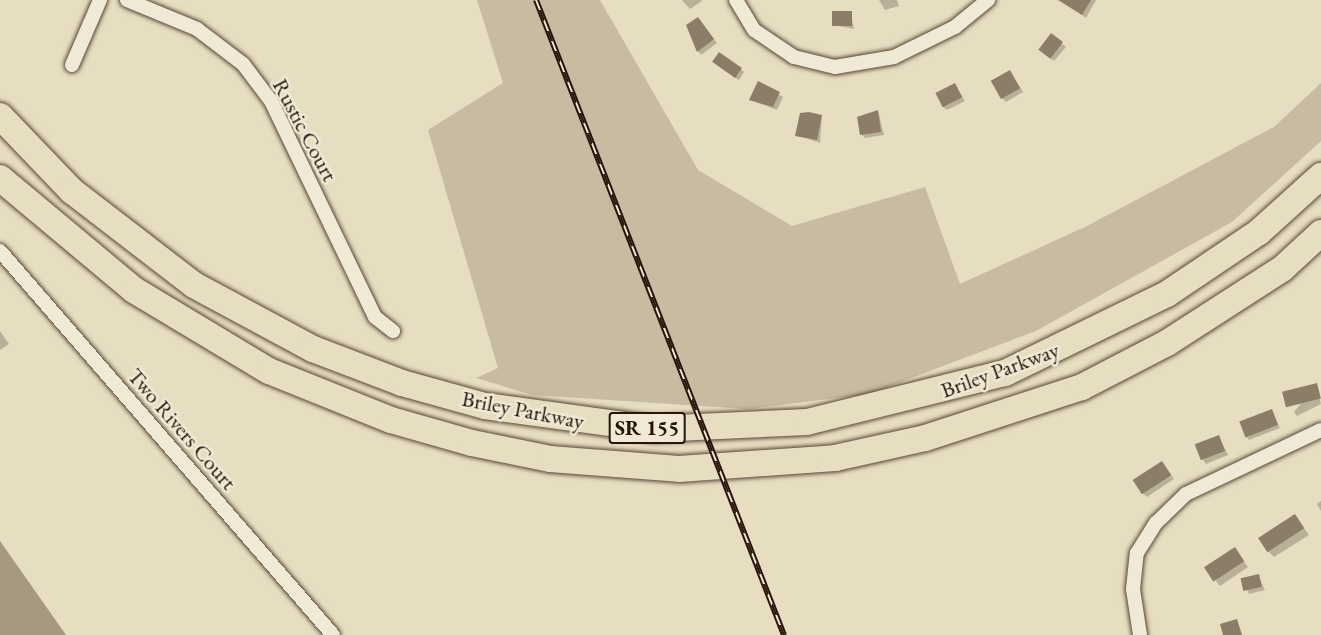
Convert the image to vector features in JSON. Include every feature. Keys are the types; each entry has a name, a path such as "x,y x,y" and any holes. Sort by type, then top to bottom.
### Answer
{"highway":[{"name":"Briley Parkway","path":"0,116 72,191 194,285 314,349 402,383 485,406 654,429 807,422 1005,373 1167,294 1259,232 1321,176"},
{"name":"Briley Parkway","path":"0,178 134,290 269,371 391,420 472,443 550,459 680,469 835,458 926,438 1082,387 1167,343 1282,269 1321,233"}],"street":[{"path":"72,65 100,0"},
{"name":"Rustic Court","path":"127,0 198,29 243,64 271,101 375,317 393,331"},
{"path":"736,0 754,30 794,57 835,67 894,57 954,27 988,0"},
{"name":"Two Rivers Court","path":"0,251 333,635"},
{"path":"1140,635 1133,590 1137,553 1156,523 1186,494 1321,430"}],"shaded area":[{"path":"477,0 600,0 698,170 792,226 925,187 960,284 1087,226 1274,127 1321,83 1321,141 1232,222 1036,331 869,394 748,409 532,395 476,378 498,368 428,130 503,83"},
{"path":"0,541 66,635 0,635"}],"building":[{"path":"1058,0 1091,0 1082,15"},
{"path":"832,11 852,11 852,26 832,26"},
{"path":"698,17 714,39 697,52 686,25"},
{"path":"1051,33 1063,42 1050,59 1038,50"},
{"path":"719,52 742,68 735,78 712,62"},
{"path":"1010,70 1020,88 1001,99 991,81"},
{"path":"758,81 780,92 773,107 749,100"},
{"path":"955,83 962,97 943,107 935,93"},
{"path":"878,110 881,132 860,135 857,117"},
{"path":"809,112 822,115 817,140 795,136 800,113"},
{"path":"1317,383 1321,399 1286,407 1282,392"},
{"path":"1272,409 1278,425 1245,437 1239,422"},
{"path":"1219,435 1225,451 1201,460 1195,444"},
{"path":"1162,461 1171,475 1142,494 1133,480"},
{"path":"1295,514 1304,528 1267,552 1258,538"},
{"path":"1235,547 1244,561 1213,581 1204,567"},
{"path":"1259,574 1262,587 1243,591 1240,578"},
{"path":"1237,619 1242,635 1223,635 1220,624"}],"railway":[{"path":"536,0 784,635"}]}
